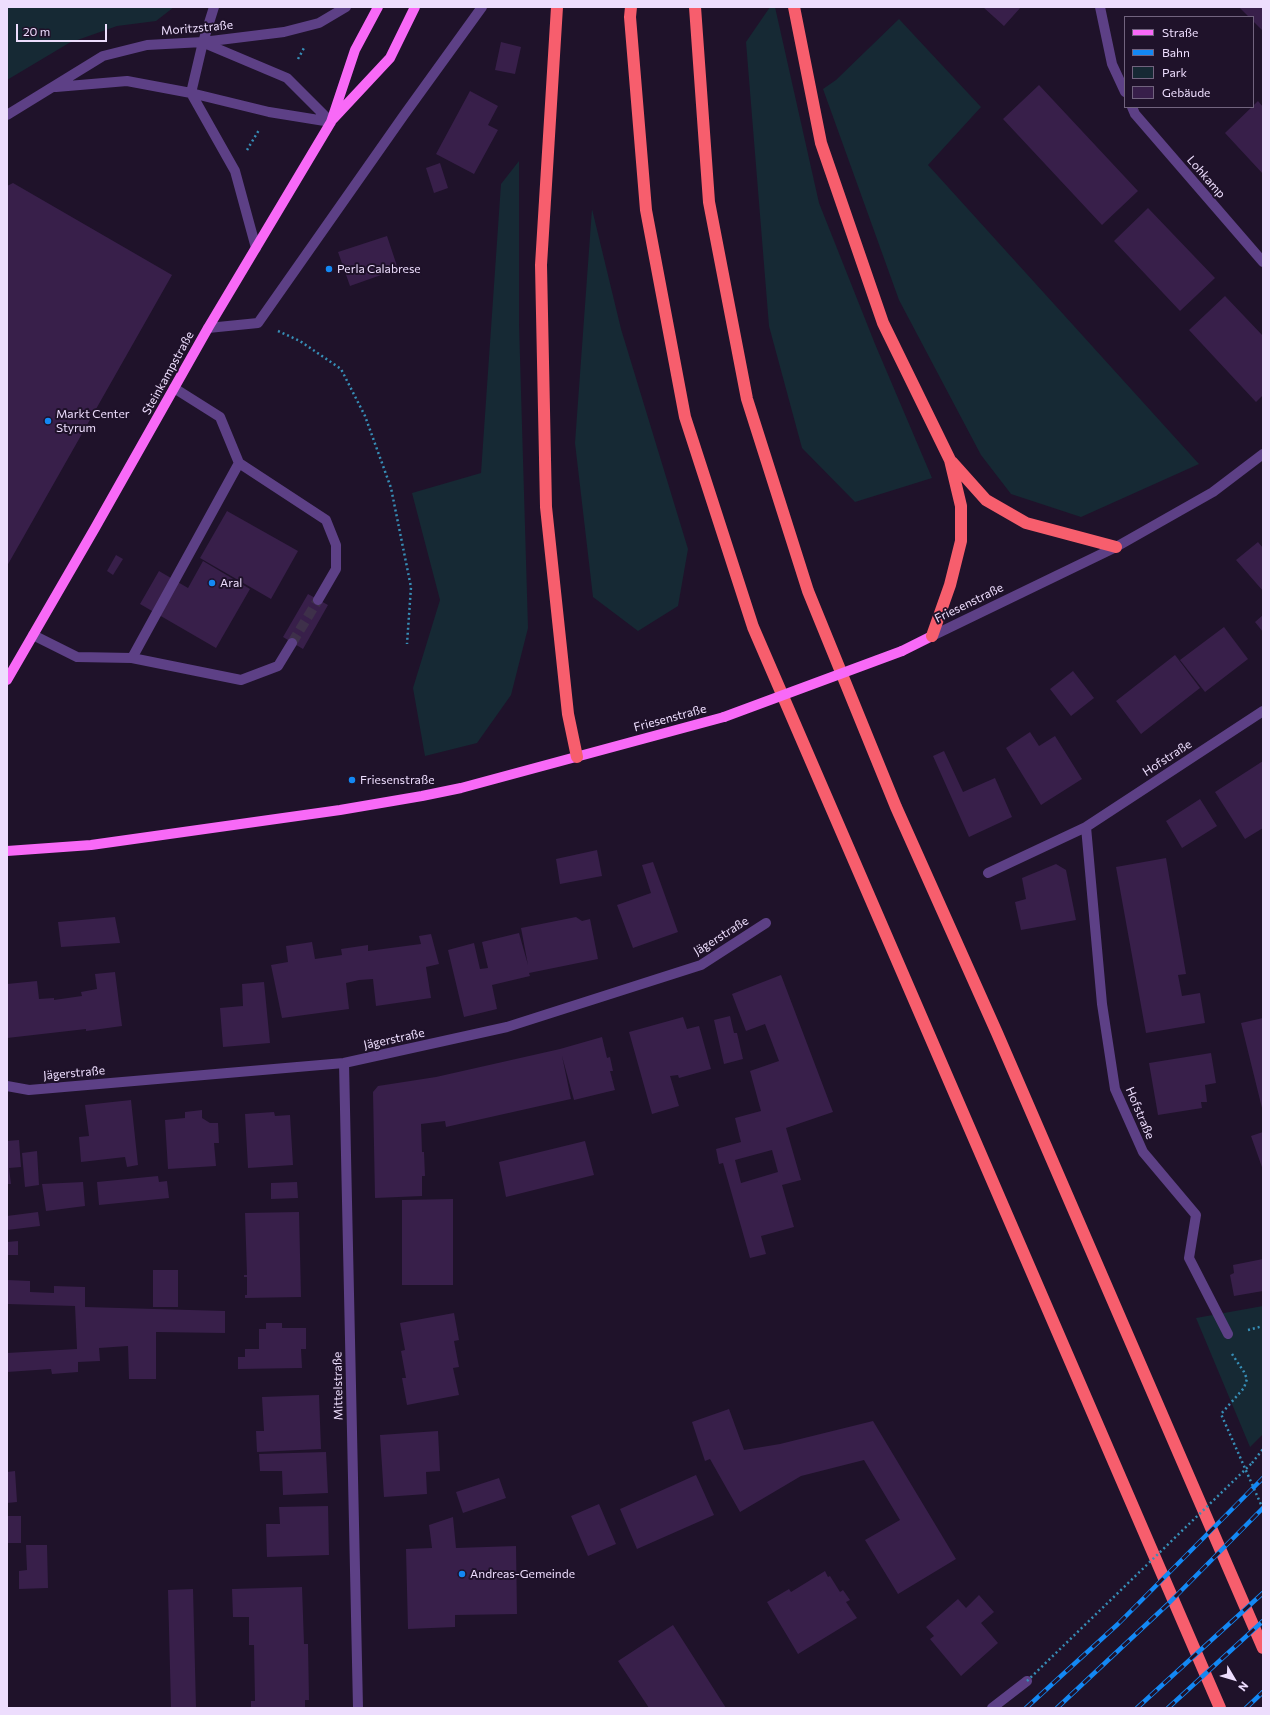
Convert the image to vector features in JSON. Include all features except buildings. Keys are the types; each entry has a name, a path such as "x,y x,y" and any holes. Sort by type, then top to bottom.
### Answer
{"highway":[{"path":"557,7 541,265 546,507 568,714 577,757"},
{"path":"631,7 630,17 646,210 685,417 753,627 1220,1708"},
{"path":"695,7 708,202 749,406 808,591 896,807 1003,1048 1263,1648"},
{"path":"794,7 821,143 883,323 950,460 961,506 961,541 950,585 932,636"},
{"path":"950,460 986,500 1026,523 1116,547"}],"main road":[{"name":"Steinkampstraße","path":"331,122 355,50 378,7"},
{"name":"Steinkampstraße","path":"7,680 96,528 208,328 331,122 390,58 415,7"},
{"name":"Friesenstraße","path":"7,851 92,845 340,810 461,788 724,717 902,651 932,636"}],"street":[{"path":"214,7 203,42 191,93 235,171 256,248"},
{"name":"Moritzstraße","path":"7,115 103,56 147,45 203,42 284,32 319,23 346,7"},
{"path":"208,328 258,323 482,7"},
{"path":"1100,7 1112,64 1124,90"},
{"path":"203,42 287,78 331,122"},
{"name":"Moritzstraße","path":"54,87 127,81 191,93 269,112 331,122"},
{"name":"Lohkamp","path":"1132,108 1135,114 1263,262"},
{"path":"174,388 220,417 239,463 326,520 336,545 336,570 318,600"},
{"name":"Friesenstraße","path":"932,636 1116,547 1213,492 1263,454"},
{"path":"132,658 239,463"},
{"path":"32,635 77,657 132,658 241,680 278,666 292,643"},
{"name":"Hofstraße","path":"988,873 1086,827 1263,711"},
{"name":"Hofstraße","path":"1086,827 1102,1004 1115,1089 1143,1152 1196,1215 1190,1258 1228,1334"},
{"name":"Jägerstraße","path":"7,1086 29,1090 344,1063 507,1027 701,965 766,924"},
{"name":"Mittelstraße","path":"344,1063 358,1708"},
{"path":"992,1708 1027,1681"}],"path":[{"path":"235,171 269,112"},
{"path":"258,323 300,341 341,369 365,416 391,488 411,587 407,644"},
{"path":"1228,1334 1231,1353 1247,1379 1244,1388 1221,1414 1263,1509"},
{"path":"1027,1681 1252,1463 1263,1449"}],"green space":[{"path":"7,7 174,7 156,21 117,26 69,43 7,80"},
{"path":"770,7 775,7 819,203 875,344 932,478 855,502 802,448 769,326 746,42"},
{"path":"899,19 981,107 928,165 1199,464 1081,517 1011,494 981,455 899,300 823,89 836,80"},
{"path":"519,161 519,324 528,628 511,695 477,743 425,756 413,688 440,600 412,493 481,473 501,184"},
{"path":"592,209 621,329 688,549 678,606 638,631 593,597 575,443"},
{"path":"1263,1306 1263,1434 1250,1447 1196,1318"}],"tunnel":[{"path":"292,643 318,600"}],"railway":[{"path":"1026,1708 1118,1624 1263,1478"},
{"path":"1057,1708 1168,1604 1263,1508"},
{"path":"1137,1708 1263,1593"},
{"path":"1168,1708 1263,1621"},
{"path":"1246,1708 1263,1692"}],"place":[{"name":"Perla Calabrese","path":"329,269"},
{"name":"Markt Center Styrum","path":"48,421"},
{"name":"Aral","path":"212,583"},
{"name":"Friesenstraße","path":"352,780"},
{"name":"Andreas-Gemeinde","path":"462,1574"}]}
